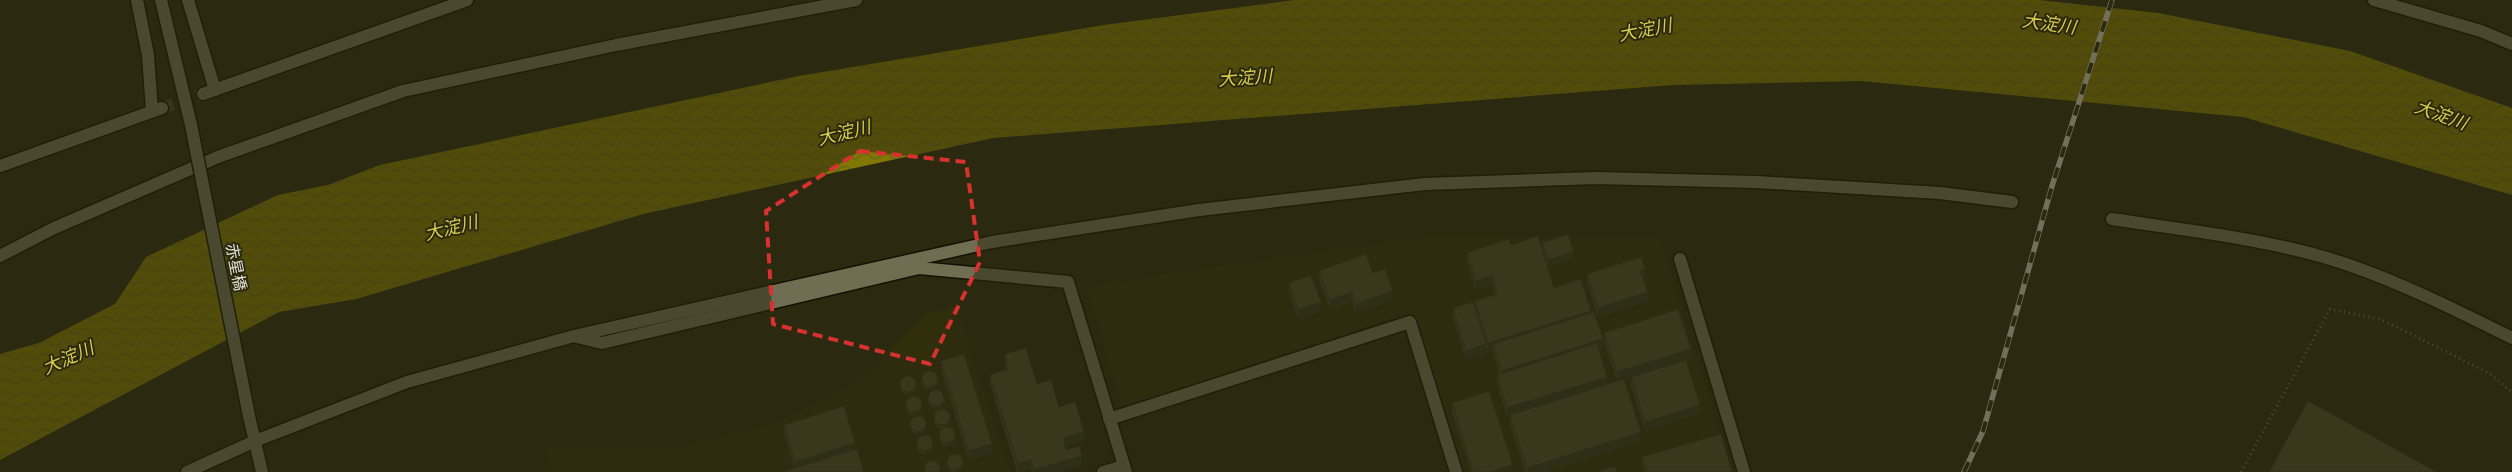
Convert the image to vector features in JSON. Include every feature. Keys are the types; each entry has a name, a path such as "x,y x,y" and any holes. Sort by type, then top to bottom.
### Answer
{"street":[{"path":"0,166 157,110 137,0"},
{"name":"赤星橋","path":"161,0 191,125 249,416 262,472"},
{"path":"188,0 209,92 467,0"},
{"path":"0,256 52,229 218,156 402,91 616,45 856,0"},
{"path":"2374,0 2481,31 2512,44"},
{"path":"187,472 255,441 407,382 574,336 992,242 1199,210 1425,184 1596,178 1756,182 1940,193 2012,202"},
{"path":"2112,219 2264,243 2345,264 2424,294 2512,338"},
{"path":"1680,259 1744,472"},
{"path":"574,336 602,343 919,268 1068,282 1125,469 1103,472"},
{"path":"1109,419 1410,322 1456,472"}],"path":[{"path":"2241,472 2330,309 2378,319 2408,332 2490,374 2512,392"}],"highlighted area":[{"path":"860,151 966,162 980,262 930,364 773,324 766,211"}],"shaded area":[{"path":"1428,236 1660,237 1733,472 1463,472 1411,312 1122,408 1086,286"},
{"path":"957,306 1010,472 551,472 543,446 676,447 767,426 832,395 861,378 927,313"}],"water":[{"name":"大淀川","path":"1294,0 2039,0 2158,13 2350,51 2512,108 2512,195 2243,117 1861,81 1673,85 993,138 643,214 356,299 279,312 0,460 0,354 39,343 115,304 146,257 278,195 328,185 380,165 799,76 1104,25"}],"building":[{"path":"1568,234 1574,252 1548,260 1542,243"},
{"path":"1538,236 1554,288 1581,279 1591,311 1488,343 1475,301 1497,294 1492,276 1476,281 1467,253 1509,239 1511,245"},
{"path":"1366,254 1373,273 1385,269 1393,291 1356,304 1352,292 1330,300 1319,271"},
{"path":"1641,257 1645,269 1640,270 1648,292 1598,308 1587,274"},
{"path":"1311,275 1321,302 1298,310 1289,283"},
{"path":"1473,302 1486,344 1466,351 1453,308"},
{"path":"1678,309 1691,349 1617,372 1604,333"},
{"path":"1594,312 1603,339 1501,371 1493,344"},
{"path":"1597,343 1607,377 1507,408 1497,375"},
{"path":"1026,348 1037,384 1051,380 1059,407 1075,402 1084,432 1063,438 1066,450 1079,446 1082,456 1034,470 1031,460 1018,464 990,375 1009,369 1005,354"},
{"path":"964,354 992,444 969,451 941,361"},
{"path":"1686,360 1700,405 1645,422 1631,377"},
{"path":"930,371 936,373 938,379 936,385 930,387 924,385 922,379 924,373"},
{"path":"908,376 914,378 916,384 914,390 908,392 902,390 900,384 902,378"},
{"path":"1624,379 1641,432 1527,468 1510,415"},
{"path":"936,390 942,392 944,398 942,404 936,406 930,404 928,398 930,392"},
{"path":"1489,391 1513,465 1491,472 1473,472 1452,403"},
{"path":"911,396 917,396 922,401 920,410 911,412 906,407 906,401"},
{"path":"2308,401 2437,472 2269,472"},
{"path":"844,406 855,443 795,462 784,425"},
{"path":"942,409 948,411 950,417 948,423 942,425 936,423 934,417 936,411"},
{"path":"918,416 924,418 926,424 924,430 918,432 912,430 910,424 912,418"},
{"path":"947,427 953,429 955,435 953,441 947,443 941,441 939,435 941,429"},
{"path":"1721,434 1732,472 1647,472 1642,457"},
{"path":"925,435 931,437 933,443 931,449 925,451 919,449 917,443 919,437"},
{"path":"857,449 864,472 781,472"},
{"path":"955,454 961,456 963,462 961,468 955,470 949,468 947,462 949,456"},
{"path":"930,460 936,461 940,466 940,472 924,471 925,464"},
{"path":"1615,466 1617,472 1595,472"}],"tunnel":[{"path":"162,108 203,94"}],"railway":[{"path":"1964,472 1983,431 2052,186 2112,0"}]}
